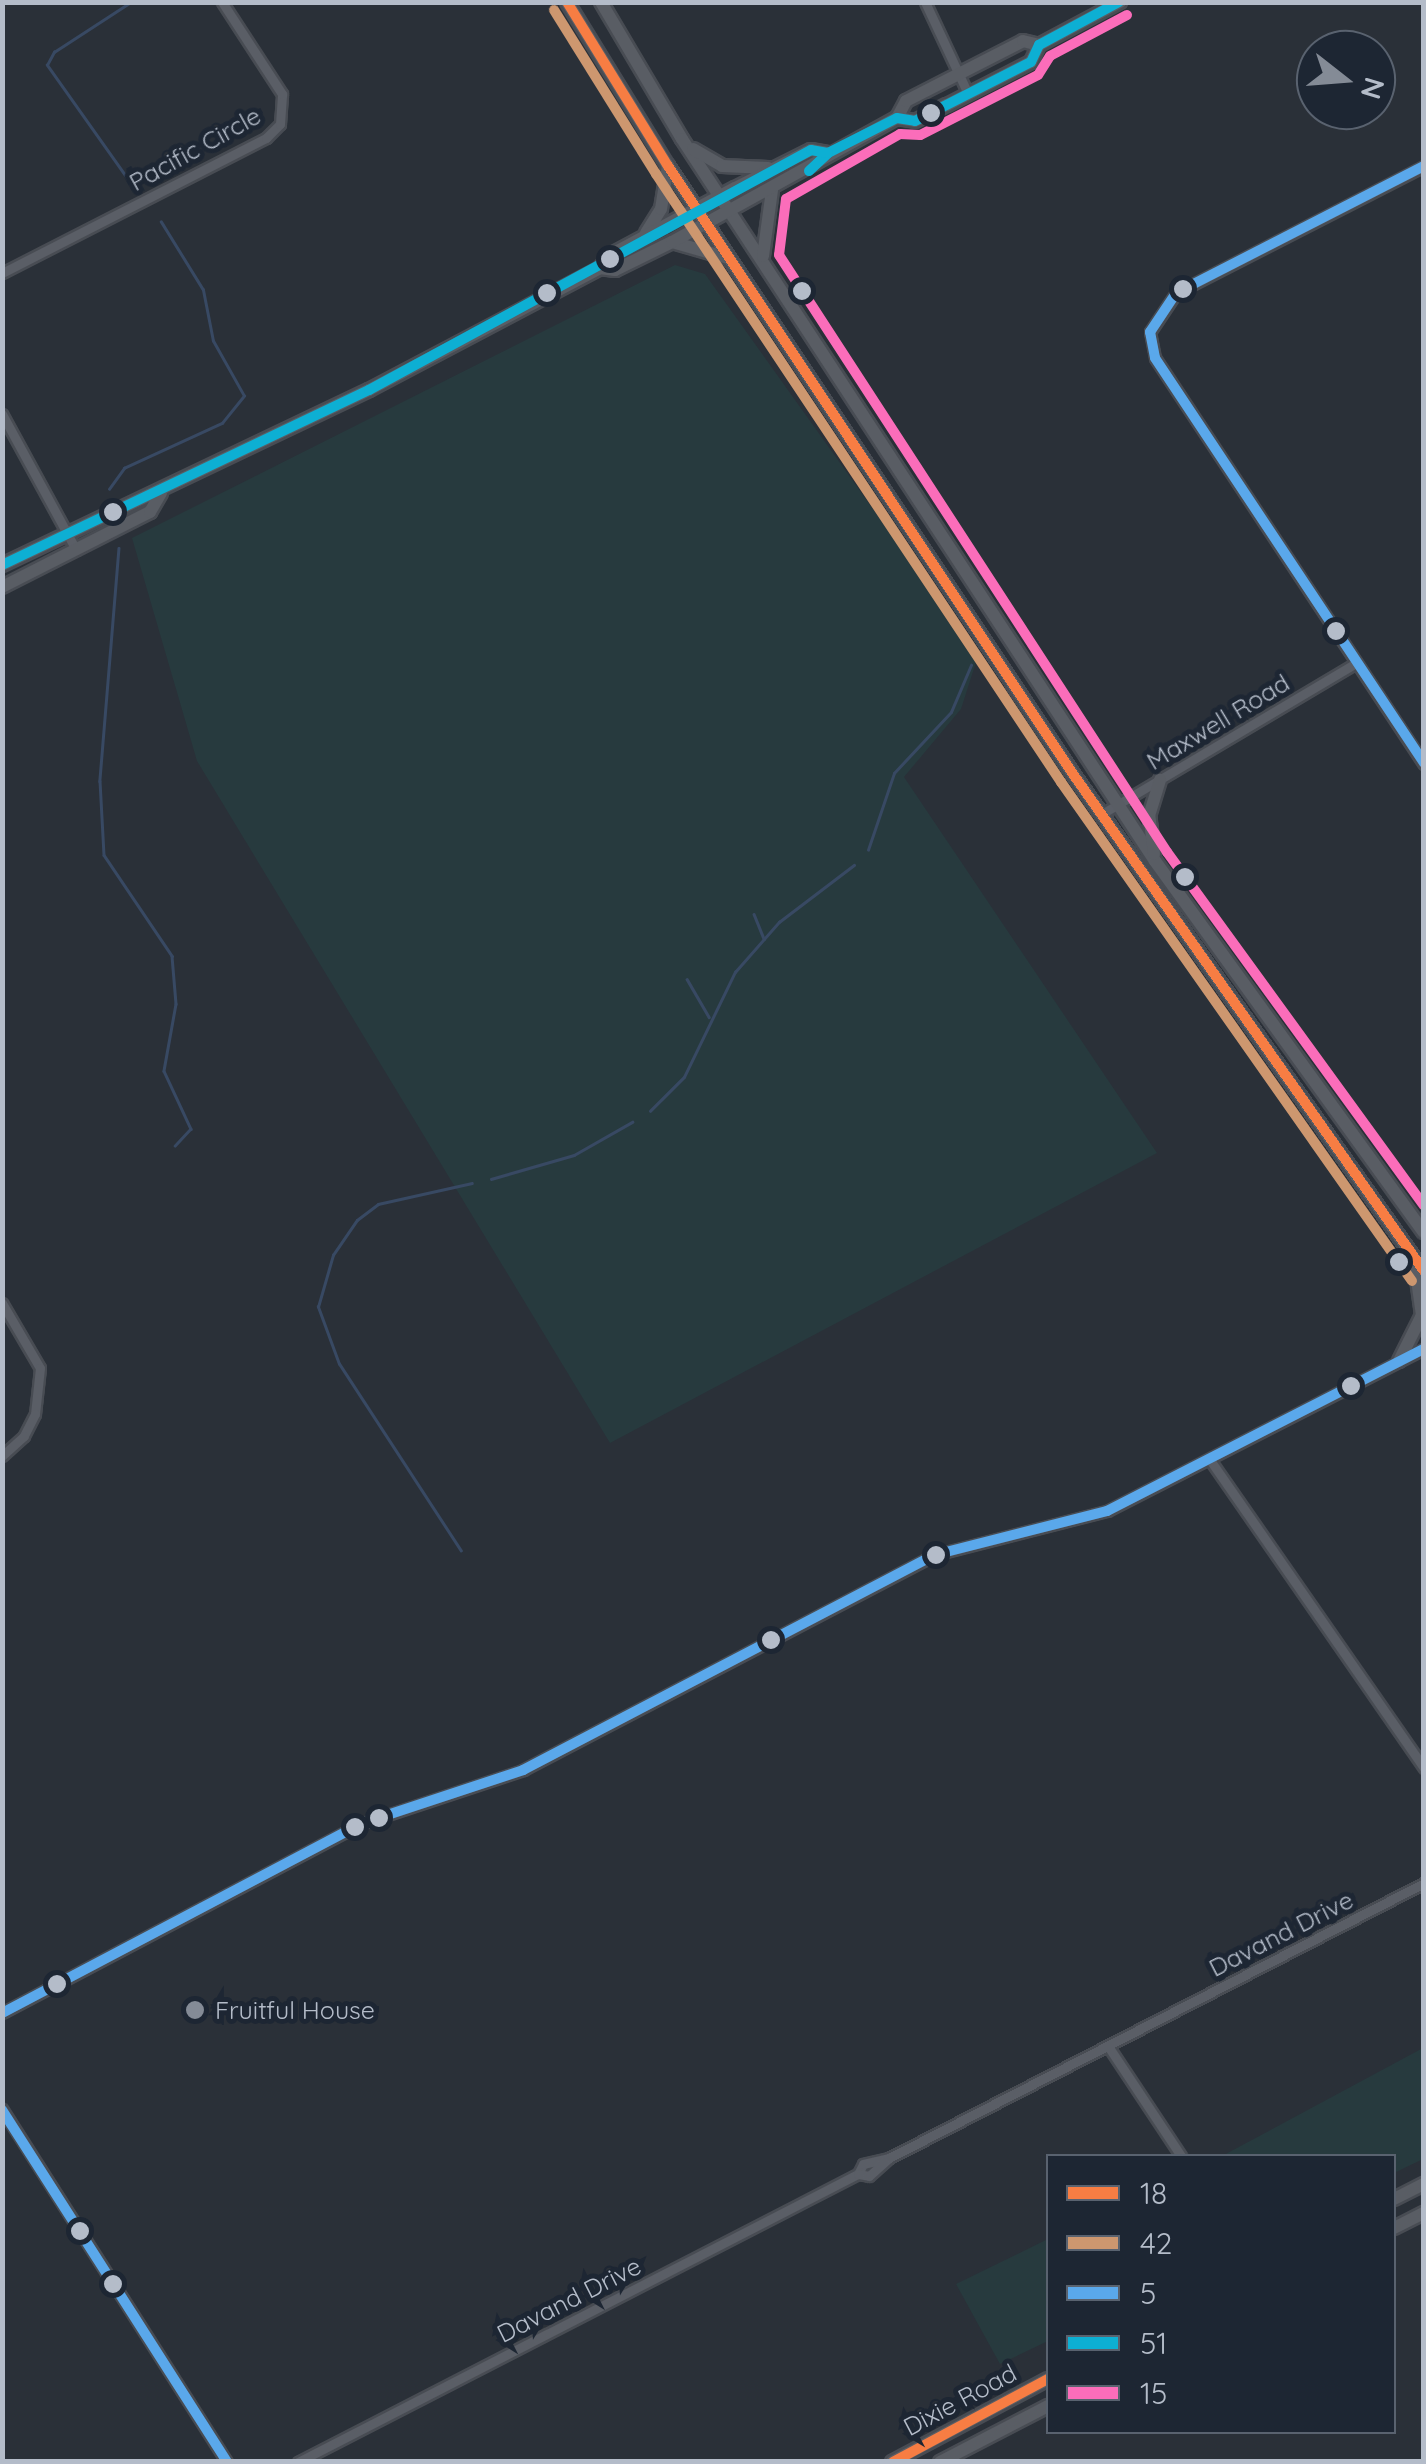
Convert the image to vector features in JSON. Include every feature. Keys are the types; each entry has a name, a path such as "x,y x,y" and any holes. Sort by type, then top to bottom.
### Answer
{"main road":[{"path":"567,2 728,258 1100,815 1424,1272"},
{"path":"601,2 682,138 1155,862 1424,1232"},
{"path":"897,118 916,121 1031,62 1040,45 1120,2"},
{"path":"600,268 615,270 817,168 828,153 897,118 906,101 1022,41 1040,45"},
{"path":"682,138 722,166 775,168"},
{"path":"2,565 146,494 161,493 600,268 644,235 811,150 828,153"},
{"path":"644,235 661,210 668,166"},
{"path":"763,259 772,190"},
{"path":"672,242 728,258"},
{"path":"2,587 150,512 161,493"},
{"path":"1155,862 1149,816 1160,780"},
{"path":"1400,1361 1422,1315 1414,1258"},
{"path":"1396,2199 1424,2184"},
{"path":"1396,2227 1424,2213"},
{"name":"Dixie Road","path":"892,2462 1046,2380"},
{"name":"Dixie Road","path":"940,2462 1046,2407"}],"street":[{"name":"Pacific Circle","path":"2,274 266,138 280,124 282,94 222,2"},
{"path":"925,2 968,94"},
{"path":"1424,166 1176,293 1150,332 1155,358 1424,764"},
{"path":"2,414 76,550"},
{"name":"Maxwell Road","path":"1100,815 1356,663"},
{"path":"2,1303 40,1368 35,1414 24,1436 2,1456"},
{"path":"2,2013 362,1822 523,1770 944,1550 1107,1511 1424,1349"},
{"path":"1210,1460 1424,1768"},
{"name":"Davand Drive","path":"298,2462 858,2174 884,2168 890,2158 1424,1883"},
{"path":"1108,2046 1180,2154"},
{"path":"2,2109 227,2462"}],"green space":[{"path":"675,265 705,274 978,656 961,709 904,777 1157,1153 610,1443 197,761 132,538"},
{"path":"1423,2048 1423,2159 1396,2172 1396,2154 1226,2154"},
{"path":"1046,2240 1046,2342 1000,2364 956,2284"}],"waterway":[{"path":"129,181 47,65 54,52 131,2"},
{"path":"109,489 124,468 222,423 244,396 213,341 203,290 161,222"},
{"path":"119,548 100,781 104,855 172,956 176,1004 164,1071 191,1129 175,1146"},
{"path":"868,850 894,773 951,712 971,665"},
{"path":"650,1111 684,1077 735,972 779,922 854,865"},
{"path":"754,914 764,939"},
{"path":"687,979 709,1017"},
{"path":"491,1179 574,1155 632,1122"},
{"path":"461,1551 339,1364 318,1307 333,1255 357,1220 378,1204 472,1183"}],"transit line":[{"name":"18","path":"567,2 668,166 1073,774 1424,1271"},
{"name":"51","path":"809,171 828,153 897,118 915,121 1031,62 1039,45 1119,2"},
{"name":"42","path":"554,10 656,174 1061,782 1412,1281"},
{"name":"15","path":"1127,15 1050,56 1038,75 920,135 900,134 786,199 779,255 1167,852 1424,1206"},
{"name":"51","path":"2,565 369,390 811,150 828,153"},
{"name":"5","path":"1424,166 1176,293 1150,332 1155,358 1424,763"},
{"name":"5","path":"2,2013 363,1823 523,1770 934,1555 1107,1511 1424,1349"},
{"name":"5","path":"2,2110 227,2462"},
{"name":"18","path":"893,2462 1046,2380"}],"place":[{"name":"Fruitful House","path":"195,2010"}]}
